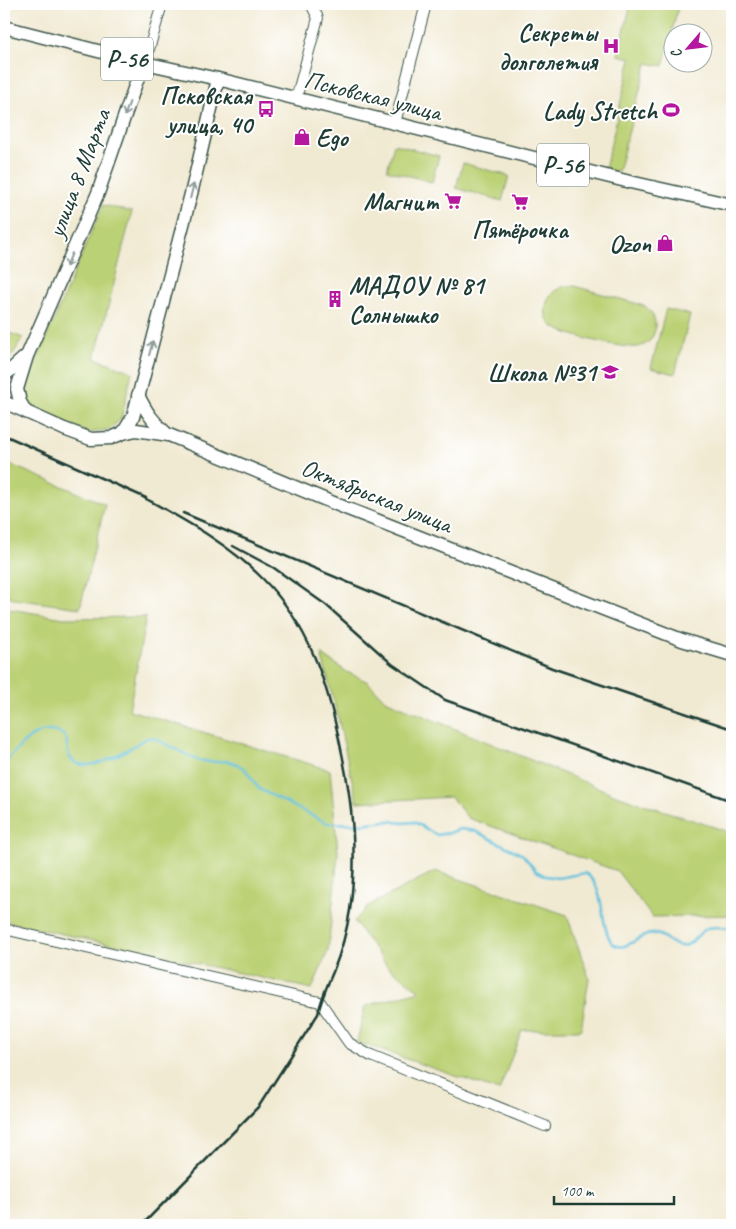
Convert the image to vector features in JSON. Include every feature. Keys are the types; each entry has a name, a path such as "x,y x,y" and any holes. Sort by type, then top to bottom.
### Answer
{"main road":[{"name":"Псковская улица","path":"4,27 630,182 732,205"},
{"name":"улица 8 Марта","path":"26,412 20,402 18,389 27,356 98,193 136,83 145,63"},
{"path":"123,433 133,416 192,190 218,79"},
{"path":"4,376 27,356"},
{"path":"138,395 144,409 154,423 168,435"},
{"name":"Октябрьская улица","path":"4,402 91,439 110,438 136,430 168,435 348,509 682,640 732,655"}],"street":[{"name":"улица 8 Марта","path":"145,63 162,4"},
{"path":"296,99 318,18 311,4"},
{"path":"395,123 426,4"},
{"path":"4,929 320,1002 349,1043 371,1056 545,1126"}],"green space":[{"path":"631,4 679,4 674,22 664,22 663,66 647,63 618,172 605,169 631,58 618,55"},
{"path":"394,144 439,156 432,182 387,170"},
{"path":"463,163 509,176 502,201 456,188"},
{"path":"103,205 132,212 95,358 132,372 121,419 110,429 89,433 35,410 27,399 26,385"},
{"path":"566,286 574,286 645,306 650,311 655,323 653,336 644,345 630,347 581,337 554,327 546,316 548,299 552,293"},
{"path":"666,309 690,315 675,374 651,368"},
{"path":"4,331 23,338 4,364"},
{"path":"4,462 105,504 80,608 14,599 4,593"},
{"path":"4,608 64,618 146,617 129,710 330,770 338,852 328,951 312,989 4,921"},
{"path":"321,654 347,672 368,682 385,700 616,795 732,833 732,915 652,917 617,871 468,818 451,797 357,802 336,709"},
{"path":"435,871 567,915 589,978 581,1030 522,1030 499,1091 357,1042 365,1006 420,991 387,966 354,921 370,905"}],"waterway":[{"path":"4,763 21,745 41,732 57,732 64,735 70,758 76,763 84,765 103,762 147,738 154,738 197,760 211,762 228,761 237,764 245,769 259,789 327,823 414,822 437,835 460,829 475,831 523,855 536,871 546,876 558,878 585,873 592,879 596,887 604,923 610,940 614,945 624,946 646,935 656,934 673,944 685,946 709,928 732,928"}],"railway":[{"path":"4,435 146,498"},
{"path":"141,496 205,533 235,554 263,579 293,615 314,656 335,721 348,785 354,847 352,889 347,925 339,957 322,998 318,1014 259,1106 142,1225"},
{"path":"183,513 552,668 732,729"},
{"path":"233,546 274,568 326,605 392,664 445,700 732,801"}],"place":[{"name":"Секреты долголетия","path":"611,46"},
{"name":"Псковская улица, 40","path":"266,109"},
{"name":"Lady Stretch","path":"671,110"},
{"name":"Ego","path":"302,137"},
{"name":"Магнит","path":"453,201"},
{"name":"Пятёрочка","path":"520,202"},
{"name":"Ozon","path":"665,243"},
{"name":"МАДОУ № 81 Солнышко","path":"335,299"},
{"name":"Школа №31","path":"610,372"}]}
